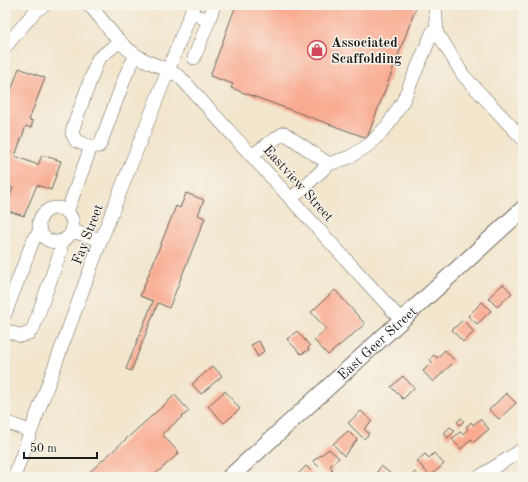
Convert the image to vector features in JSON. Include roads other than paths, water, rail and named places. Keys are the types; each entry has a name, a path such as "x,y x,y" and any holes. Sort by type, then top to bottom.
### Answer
{"main road":[{"name":"East Geer Street","path":"230,477 523,209"}],"street":[{"path":"5,47 36,10 45,5"},
{"name":"Eastview Street","path":"89,5 119,42 136,56 170,70 180,77 252,154 402,321"},
{"path":"194,58 214,5"},
{"path":"435,5 437,34 463,74 523,139"},
{"path":"193,9 209,20"},
{"name":"Fay Street","path":"14,477 101,240 170,70 193,9"},
{"path":"292,198 329,164 355,154 370,144 388,125 404,101 431,32 434,31 437,34"},
{"path":"119,42 98,59 73,128 72,133 76,141 91,147 99,146 127,72 136,56"},
{"path":"252,154 284,133 329,164"},
{"path":"67,212 91,147"},
{"path":"56,208 67,212 72,218 72,231 66,239 59,242 48,241 40,232 39,224 45,212 56,208"},
{"path":"72,231 101,240"},
{"path":"5,314 34,238 40,232"},
{"path":"5,330 21,336 29,333 33,329 61,250 59,242"},
{"path":"5,422 30,431"},
{"path":"479,477 523,449"}],"place":[{"name":"Associated Scaffolding","path":"317,50"}]}
